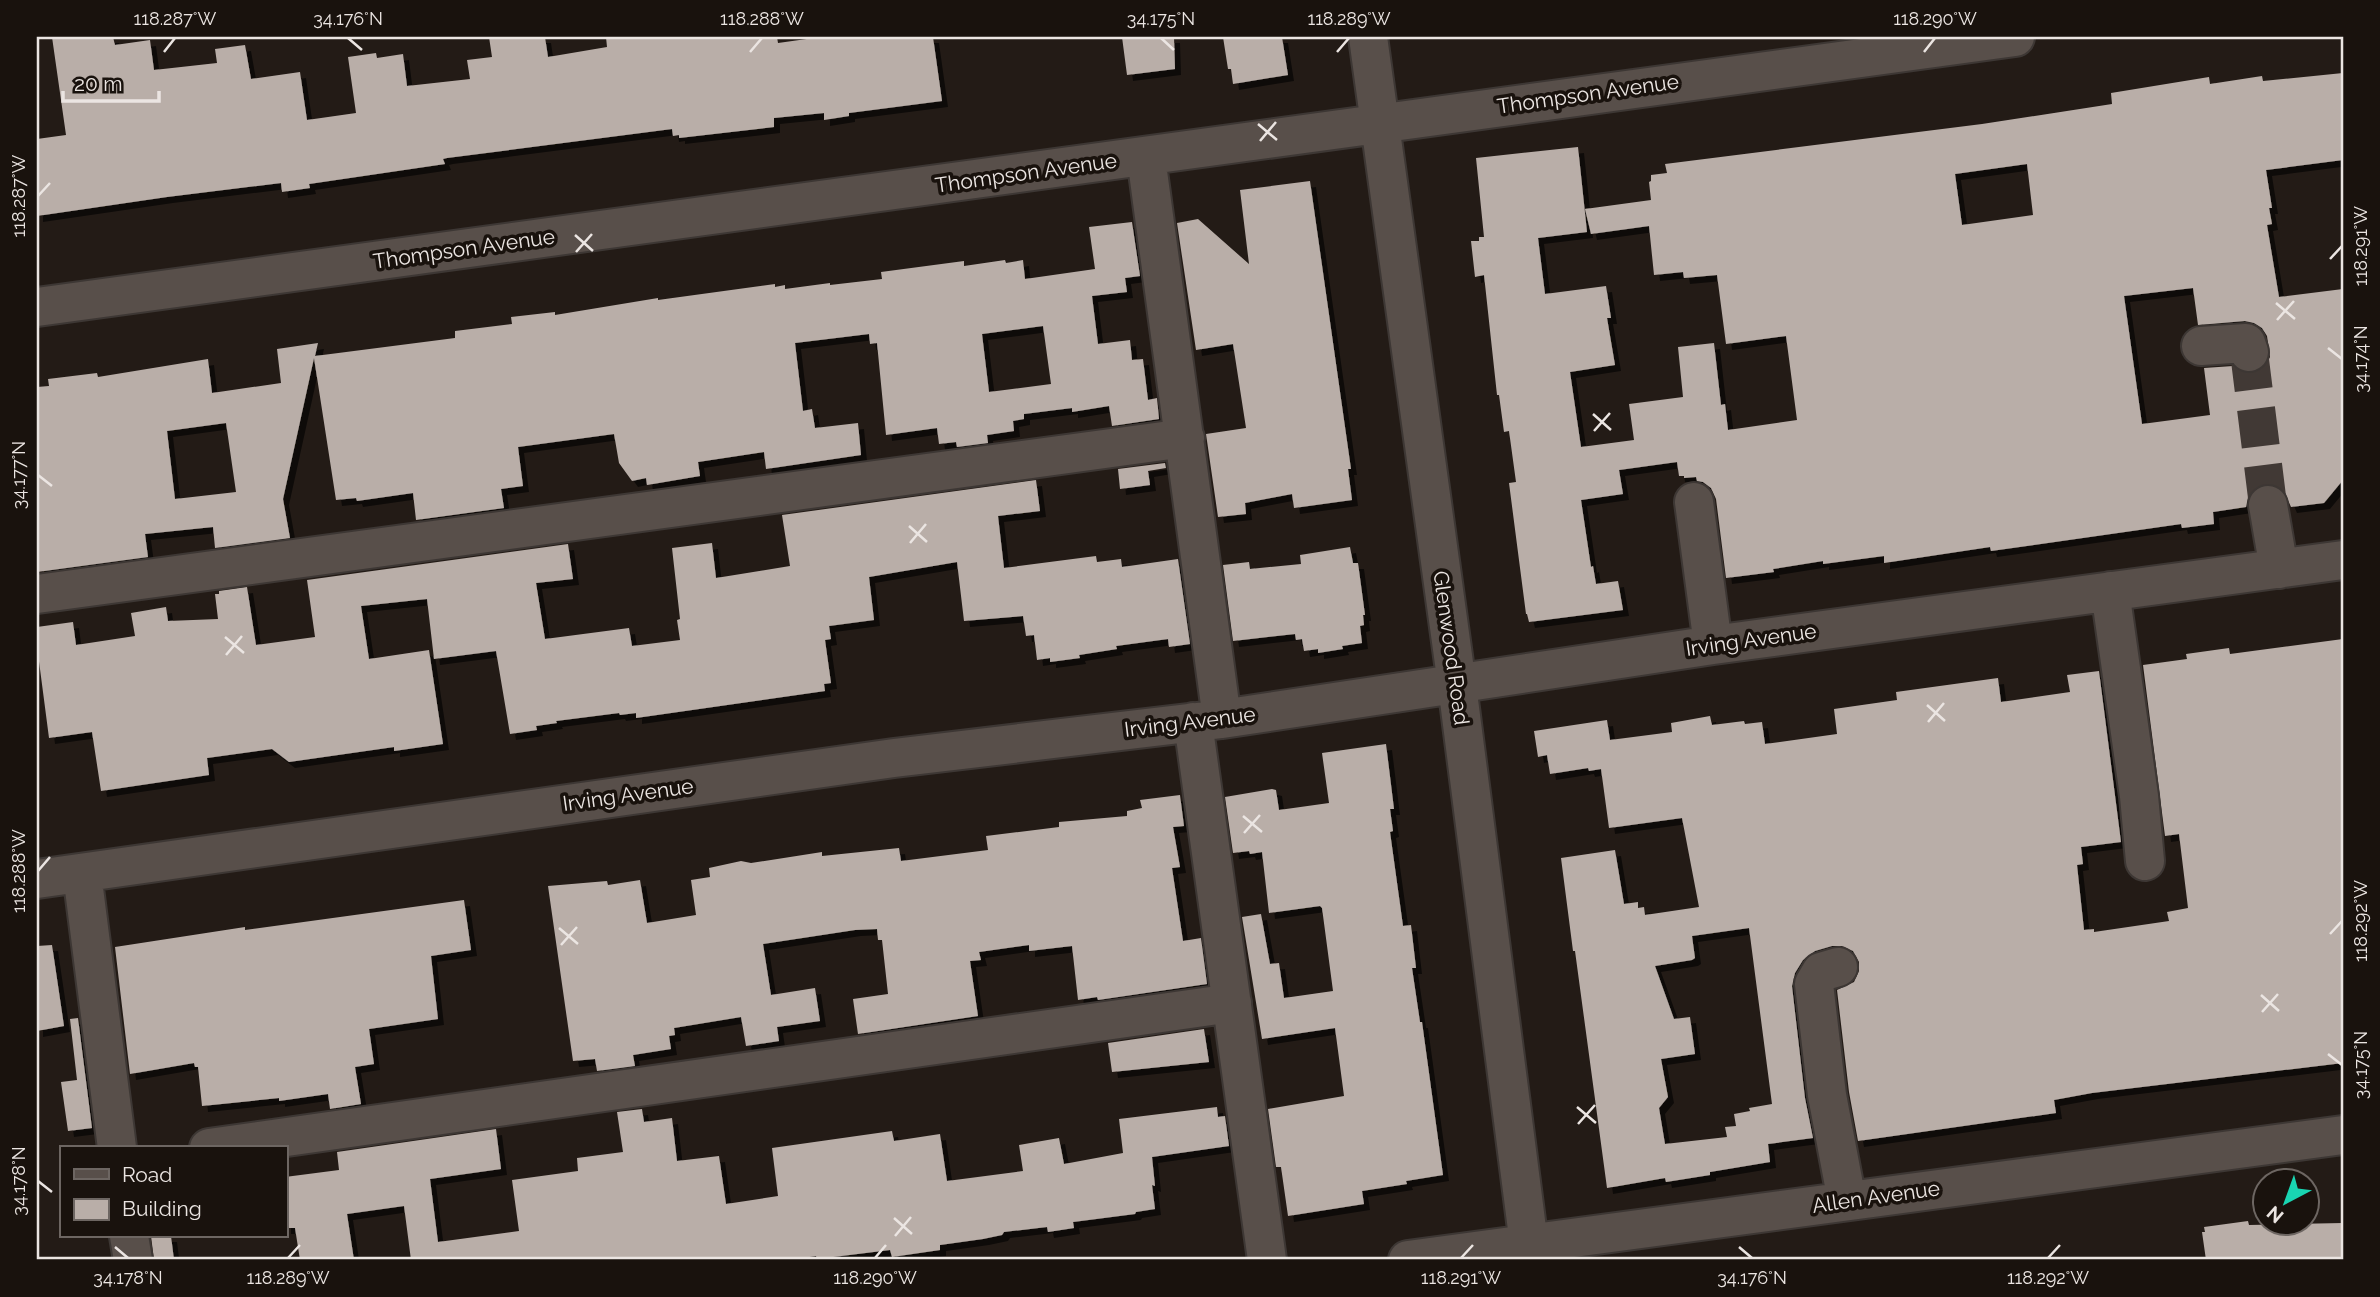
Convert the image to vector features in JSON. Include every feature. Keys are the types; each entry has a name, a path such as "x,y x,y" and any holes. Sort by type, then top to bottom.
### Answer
{"street":[{"name":"Glenwood Road","path":"1368,37 1457,685 1530,1252"},
{"name":"Thompson Avenue","path":"37,307 2015,37"},
{"path":"1146,157 1185,438 1232,1003 1267,1260"},
{"path":"2201,346 2246,342 2249,352"},
{"path":"37,594 1185,438"},
{"path":"1694,502 1713,645"},
{"path":"2268,505 2279,569"},
{"name":"Irving Avenue","path":"37,879 894,758 1208,721 1713,645 2343,560"},
{"path":"2110,592 2139,796 2145,861"},
{"path":"82,873 117,1146"},
{"path":"1838,967 1821,972 1814,984 1827,1095 1847,1201"},
{"path":"223,1146 1232,1003"},
{"name":"Allen Avenue","path":"1408,1260 1530,1252 1847,1201 2343,1135"},
{"path":"129,1238 133,1260"}],"building":[{"path":"52,37 113,37 115,45 150,40 154,70 217,63 215,49 245,45 251,79 300,72 307,120 356,113 348,57 376,53 377,58 403,54 407,86 470,79 467,60 492,57 489,37 545,37 548,57 607,47 606,37 777,37 778,43 821,37 933,37 942,101 849,113 849,116 824,120 824,113 774,118 774,127 679,138 679,135 673,136 672,129 447,158 443,159 445,164 309,184 310,188 282,192 281,183 37,216 37,139 66,135"},
{"path":"1122,37 1174,37 1175,69 1127,75"},
{"path":"1223,37 1282,37 1288,75 1233,84"},
{"path":"2343,73 2343,160 2266,170 2272,208 2269,208 2272,224 2267,225 2279,297 2343,289 2343,480 2324,503 2291,507 2284,491 2275,484 2265,483 2254,489 2248,497 2246,507 2213,512 2214,524 2182,528 2181,524 1884,563 1884,556 1823,564 1823,561 1773,569 1774,572 1726,578 1716,499 1711,488 1697,481 1696,477 1679,476 1677,462 1619,470 1623,494 1581,500 1596,584 1618,581 1623,610 1529,622 1509,483 1516,482 1509,431 1504,432 1497,395 1484,275 1475,277 1471,241 1479,241 1479,237 1484,237 1476,158 1578,147 1587,232 1538,238 1545,294 1606,286 1611,318 1607,318 1615,365 1570,372 1581,447 1634,440 1629,404 1683,397 1678,347 1714,343 1721,405 1725,404 1728,430 1797,420 1786,336 1726,344 1717,275 1684,278 1683,272 1654,275 1649,226 1591,234 1585,209 1651,200 1651,175 1667,173 1665,164 1982,124 2112,104 2111,93 2209,77 2210,84 2262,76 2263,81","holes":["2027,164 2033,215 1962,225 1955,174","2193,288 2198,325 2245,321 2254,323 2262,328 2267,336 2270,357 2265,367 2255,373 2244,373 2233,366 2204,368 2210,415 2142,424 2124,296"]},
{"path":"1310,181 1351,469 1348,469 1352,500 1294,508 1292,494 1245,503 1246,514 1218,517 1206,434 1246,428 1233,344 1196,350 1177,223 1198,219 1249,264 1240,190"},
{"path":"1132,222 1140,276 1125,278 1127,292 1092,296 1098,344 1130,340 1132,360 1143,359 1148,400 1157,398 1159,419 1112,426 1109,406 1072,412 1072,408 1024,414 1024,419 1013,421 1014,431 987,435 988,443 957,447 956,442 939,444 937,428 886,435 877,343 870,344 869,334 795,343 803,411 812,409 815,428 858,423 861,455 766,469 764,452 698,462 700,476 647,485 646,478 632,481 619,463 614,434 518,447 523,486 501,489 504,508 416,520 413,493 357,501 356,498 336,500 314,358 283,499 290,538 215,548 213,527 145,534 148,557 37,572 37,387 49,386 48,379 97,373 98,377 208,359 212,393 281,383 277,349 318,343 315,356 455,338 455,331 512,324 511,317 555,312 555,315 658,298 775,284 775,287 785,285 785,289 882,279 881,272 964,261 964,266 1023,260 1025,279 1095,269 1089,227","holes":["1043,326 1051,384 989,392 982,334","226,423 236,492 175,499 167,431"]},
{"path":"1165,463 1166,468 1148,471 1150,485 1120,489 1118,469"},
{"path":"1036,480 1040,511 998,516 1004,568 1096,556 1097,562 1121,559 1122,567 1178,559 1190,644 1169,647 1168,639 1116,646 1117,649 1079,655 1080,658 1050,662 1050,658 1037,660 1034,635 1026,636 1023,616 964,621 957,562 869,577 874,620 829,626 831,639 825,640 831,683 824,684 825,691 636,718 636,713 619,713 556,721 557,723 536,726 537,730 510,734 496,651 434,659 427,599 361,606 369,659 429,650 443,744 394,751 394,747 289,762 272,749 207,758 209,775 101,791 92,732 49,738 37,627 73,622 76,645 135,636 131,613 166,607 168,621 218,619 215,594 247,587 256,645 315,637 307,580 568,544 573,579 536,583 545,639 629,628 632,646 680,640 672,548 712,543 716,578 790,566 782,515"},
{"path":"1350,547 1353,563 1358,563 1365,615 1364,625 1360,626 1362,643 1318,653 1318,649 1304,651 1302,639 1296,640 1295,634 1233,641 1223,565 1249,562 1250,569 1301,564 1300,555"},
{"path":"2343,639 2343,1063 2092,1093 2054,1100 2056,1113 1858,1141 1849,1092 1837,990 1854,982 1859,971 1859,962 1853,951 1842,946 1832,946 1815,951 1803,960 1795,973 1792,986 1805,1098 1813,1138 1768,1144 1770,1162 1710,1172 1710,1175 1666,1182 1665,1178 1607,1188 1561,858 1615,850 1624,904 1638,902 1638,908 1644,907 1645,915 1699,907 1682,818 1609,828 1601,769 1589,771 1588,768 1550,774 1547,755 1538,757 1534,731 1607,720 1610,740 1672,732 1671,723 1710,716 1712,725 1762,722 1765,744 1837,734 1834,709 1897,700 1896,692 1998,678 2001,702 2070,692 2067,675 2099,671 2121,842 2081,847 2083,864 2077,865 2084,930 2094,929 2094,932 2169,921 2167,912 2188,908 2179,834 2165,836 2143,665 2187,659 2186,654 2229,648 2230,654","holes":["1749,928 1772,1104 1734,1114 1736,1126 1725,1127 1727,1137 1665,1144 1659,1108 1668,1097 1661,1059 1695,1054 1690,1017 1674,1019 1655,966 1695,958 1692,936"]},
{"path":"1386,744 1394,809 1390,809 1393,831 1390,832 1403,926 1411,925 1416,968 1412,968 1443,1175 1362,1191 1364,1204 1288,1216 1281,1167 1276,1167 1268,1109 1344,1096 1335,1028 1262,1039 1242,917 1261,914 1270,964 1279,963 1284,998 1333,991 1322,908 1320,906 1269,913 1262,852 1233,853 1225,797 1272,789 1276,790 1279,810 1329,803 1322,753"},
{"path":"1180,795 1184,826 1173,827 1180,867 1172,868 1183,941 1201,938 1207,984 1098,1000 1097,997 1078,1000 1072,946 1029,951 1029,945 979,952 981,960 970,961 978,1016 858,1034 853,999 888,994 882,940 878,940 877,929 855,930 763,944 771,995 815,988 820,1021 777,1027 779,1041 746,1046 741,1017 674,1028 675,1035 669,1036 671,1049 633,1055 635,1066 597,1071 595,1059 573,1061 548,886 607,881 608,885 640,880 647,923 696,915 691,880 710,877 709,868 741,861 751,863 822,852 822,856 899,848 901,861 988,850 986,836 1059,827 1059,822 1127,816 1127,811 1142,808 1140,800"},
{"path":"464,900 471,950 431,956 438,1019 369,1029 374,1064 355,1067 361,1104 330,1109 328,1094 279,1101 279,1098 202,1106 198,1067 195,1067 194,1063 130,1074 115,947 245,927 245,930"},
{"path":"52,945 64,1026 37,1031 37,946"},
{"path":"78,1018 92,1128 68,1131 61,1082 77,1080 70,1019"},
{"path":"1204,1029 1209,1062 1112,1072 1108,1043"},
{"path":"1217,1107 1218,1117 1225,1116 1229,1146 1152,1157 1155,1209 1073,1222 1074,1228 1048,1232 1047,1227 1004,1232 1002,1235 983,1239 940,1245 940,1250 892,1257 890,1250 790,1260 411,1260 404,1206 347,1214 354,1260 300,1260 295,1228 287,1228 287,1177 339,1170 337,1152 496,1129 501,1169 430,1179 438,1242 519,1231 512,1180 578,1171 577,1158 623,1152 617,1112 642,1109 644,1122 672,1118 677,1161 719,1156 726,1204 778,1196 772,1148 892,1131 894,1141 940,1134 947,1181 1023,1171 1019,1145 1059,1138 1064,1164 1123,1153 1119,1119"},
{"path":"2248,1221 2250,1238 2320,1238 2320,1223 2343,1223 2343,1260 2206,1260 2202,1232 2205,1232 2204,1227"},
{"path":"151,1238 171,1238 174,1260 154,1260"}],"tunnel":[{"path":"2249,352 2268,505"}]}
